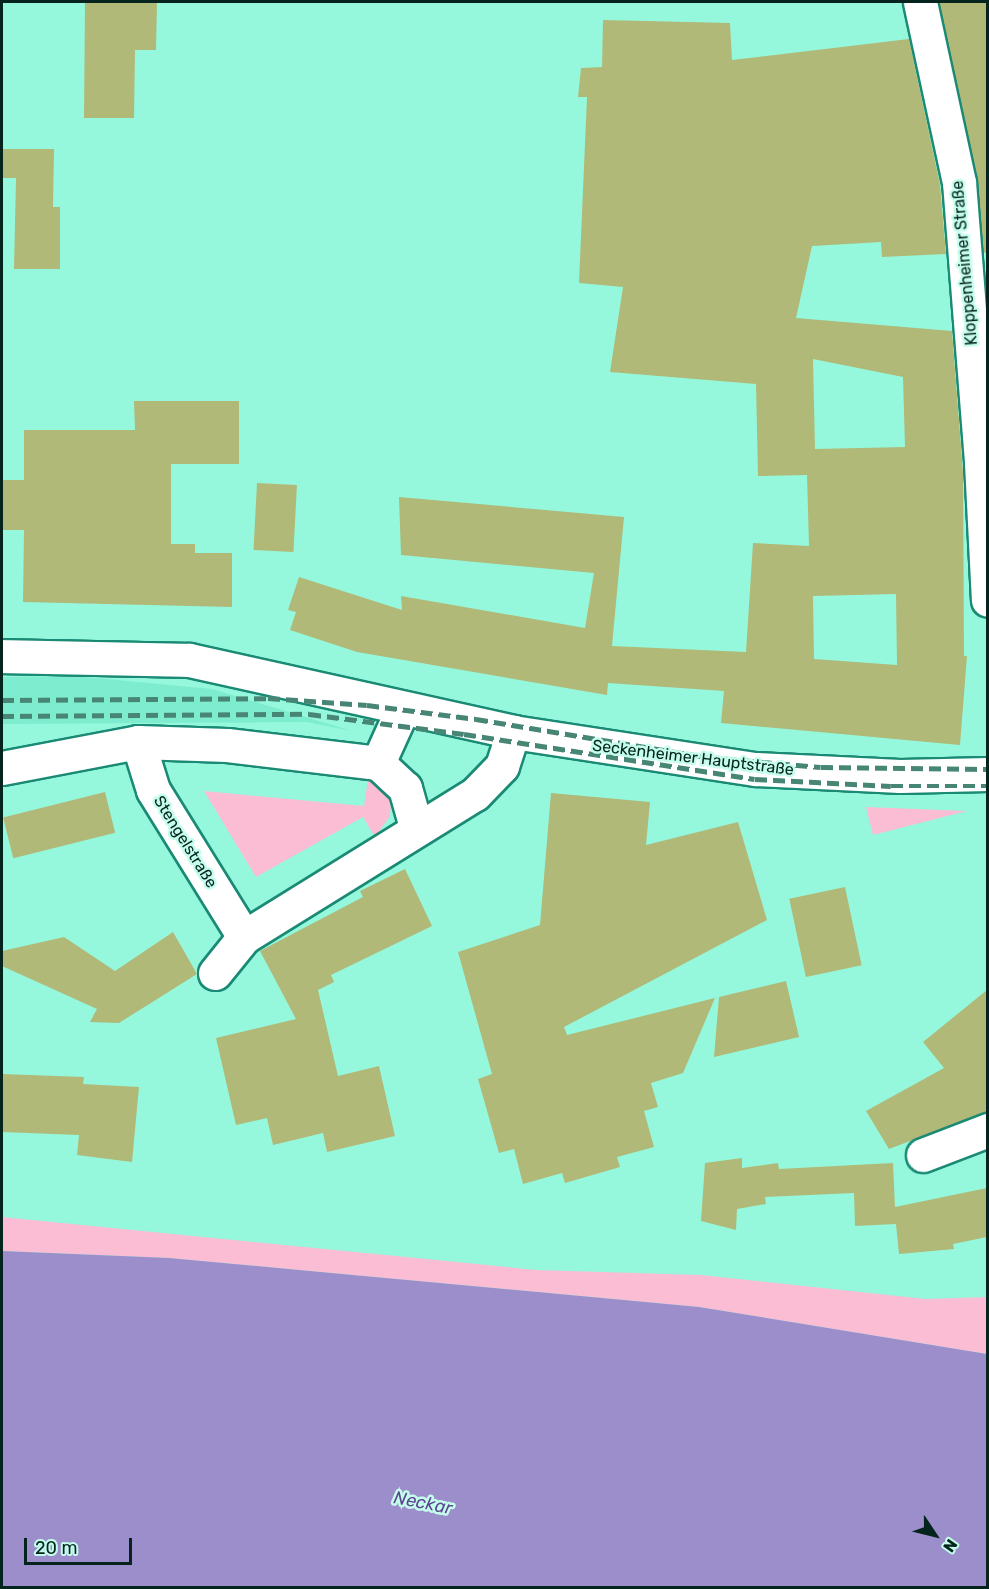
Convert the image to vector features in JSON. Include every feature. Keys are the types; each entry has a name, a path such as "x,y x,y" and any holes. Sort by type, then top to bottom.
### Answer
{"street":[{"name":"Kloppenheimer Straße","path":"920,2 959,182 981,464 987,600"},
{"name":"Seckenheimer Hauptstraße","path":"2,656 189,660 402,710 513,732 756,769 900,776 987,774"},
{"path":"378,763 402,710"},
{"path":"215,973 244,937 416,827 475,794 502,766 513,732"},
{"path":"2,768 138,742 227,746 378,763 405,788 416,827"},
{"name":"Stengelstraße","path":"138,742 153,790 244,937"},
{"path":"923,1155 987,1130"}],"shaded area":[{"path":"75,676 212,689 352,731 307,722 2,724 2,677"},
{"path":"368,779 389,794 391,801 390,816 375,837 363,817 256,877 204,791 364,806"},
{"path":"866,807 967,811 873,835"},
{"path":"2,1217 537,1270 701,1275 926,1299 987,1297 987,1354 699,1307 169,1258 2,1251"}],"water":[{"name":"Neckar","path":"2,1251 169,1258 699,1307 987,1354 987,1587 2,1587"}],"building":[{"path":"85,2 157,2 156,50 135,50 134,118 84,118"},
{"path":"939,2 987,2 987,252 983,253 977,178"},
{"path":"603,20 730,23 732,60 909,39 940,185 946,254 882,257 881,242 812,246 796,318 952,331 963,472 964,656 967,656 960,745 721,723 724,691 608,683 607,695 357,652 290,630 296,612 288,610 299,577 402,610 401,596 585,628 594,573 401,555 399,497 624,517 612,646 746,652 753,543 809,546 807,475 758,476 756,384 610,372 623,287 579,283 587,97 578,97 581,68 602,67","holes":["813,359 903,377 905,447 815,449","896,594 897,665 814,659 813,596"]},
{"path":"2,149 54,149 53,207 60,207 60,269 14,269 16,178 2,178"},
{"path":"134,401 239,401 239,464 171,464 171,544 195,544 195,553 232,553 232,607 23,602 24,530 2,530 2,480 24,480 24,430 135,430"},
{"path":"257,483 297,485 293,552 253,550"},
{"path":"105,792 115,833 13,858 3,817"},
{"path":"551,793 650,802 646,845 738,822 767,920 564,1027 567,1035 715,998 683,1073 651,1083 658,1107 644,1111 654,1147 617,1157 620,1167 565,1183 562,1173 523,1184 514,1149 499,1153 478,1079 492,1074 458,952 540,925"},
{"path":"405,869 432,926 331,975 334,982 318,990 338,1076 379,1066 395,1136 327,1152 323,1133 273,1145 267,1118 236,1125 216,1038 296,1019 260,951 363,897 360,891"},
{"path":"845,887 862,965 806,977 789,899"},
{"path":"173,932 197,974 119,1023 90,1022 97,1009 2,966 2,951 64,937 115,971"},
{"path":"786,981 799,1037 714,1057 719,997"},
{"path":"987,990 987,1112 889,1149 866,1111 944,1068 923,1042"},
{"path":"2,1074 84,1077 83,1084 139,1087 132,1162 77,1155 79,1135 2,1132"},
{"path":"742,1158 742,1168 778,1163 779,1169 893,1163 895,1207 987,1188 987,1237 953,1244 954,1249 899,1254 896,1224 855,1226 854,1193 765,1197 766,1204 737,1209 736,1230 701,1221 705,1163"}],"railway":[{"path":"2,700 268,698 367,705 476,719 706,757 821,767 988,769"},
{"path":"2,716 309,714 464,734 755,779 891,786 988,786"}]}
